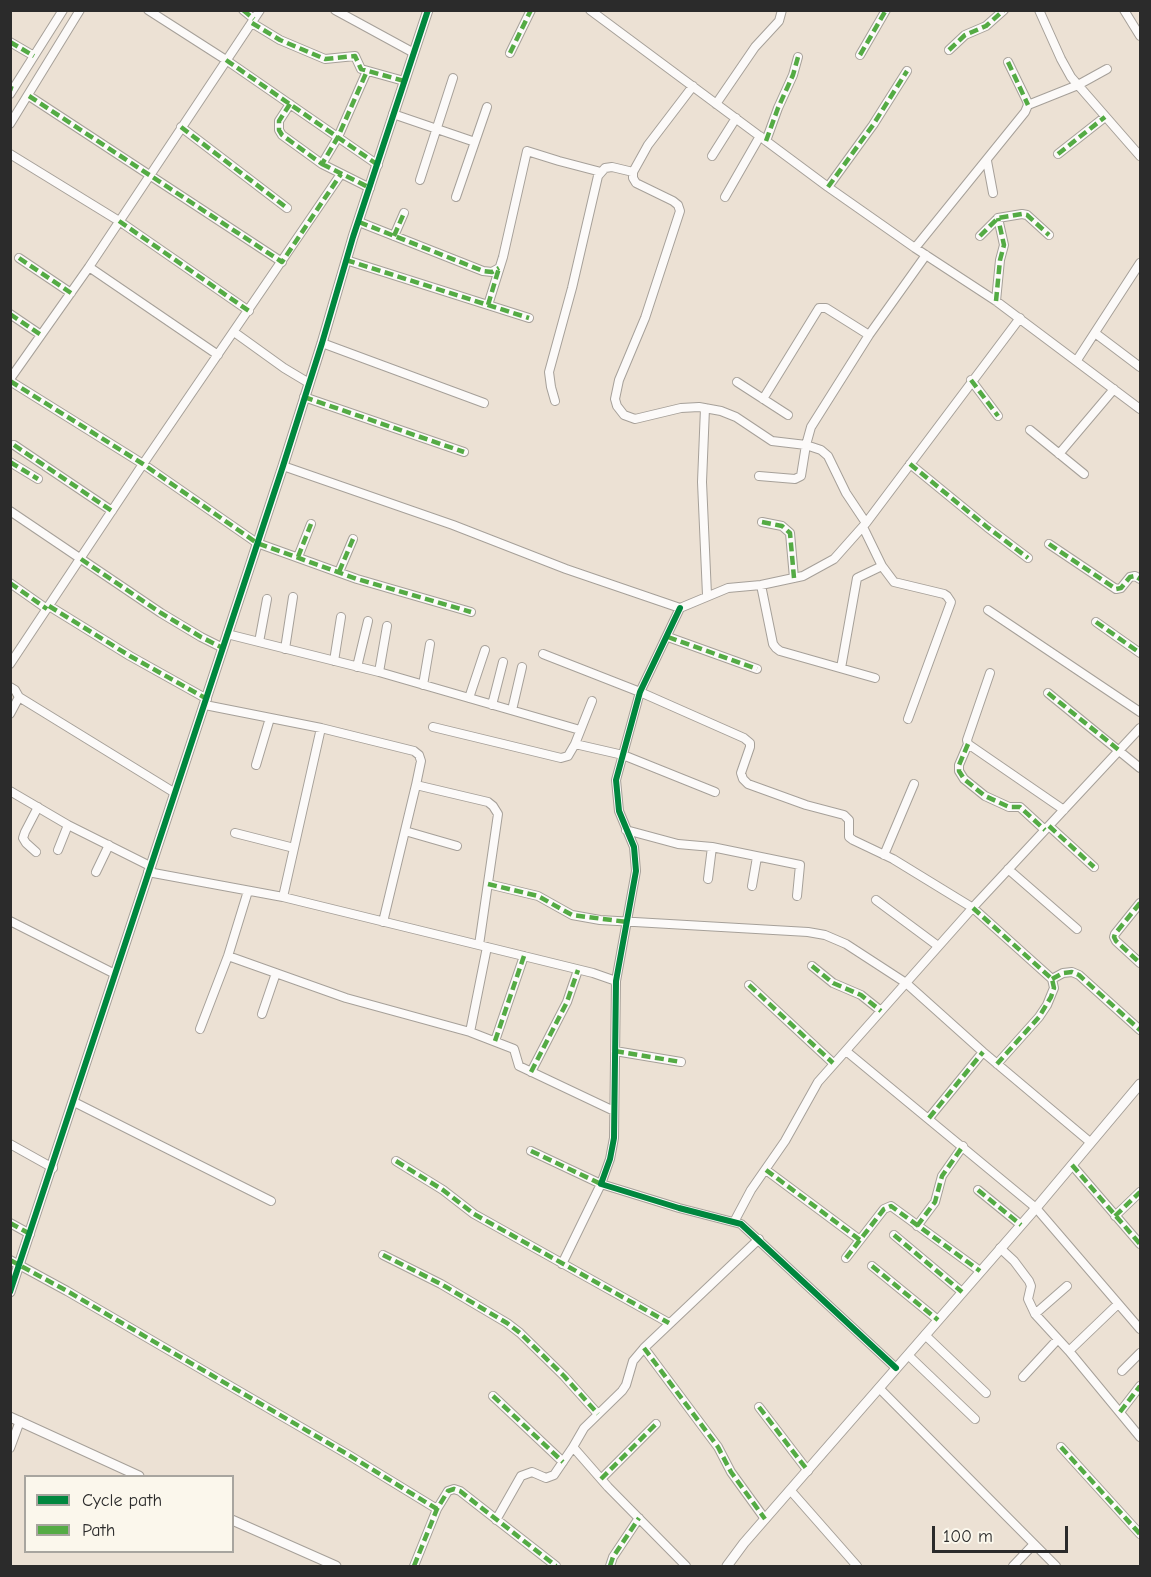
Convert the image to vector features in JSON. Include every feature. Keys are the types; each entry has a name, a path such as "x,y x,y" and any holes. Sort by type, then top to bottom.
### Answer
{"street":[{"path":"10,124 34,56 63,10"},
{"path":"21,89 80,10"},
{"path":"148,10 226,60 378,165"},
{"path":"243,10 253,21 280,40 325,59 355,56 360,68 404,81"},
{"path":"260,10 89,267 10,380 143,464 257,543 339,572 471,612"},
{"path":"10,1292 53,1168 149,869 283,466 346,260 428,10"},
{"path":"510,54 531,10"},
{"path":"590,10 828,187 1020,318 1140,409"},
{"path":"716,104 755,47 779,21 782,10"},
{"path":"860,55 886,10"},
{"path":"949,50 965,35 986,26 1004,10"},
{"path":"1039,10 1061,59 1078,85 1140,156"},
{"path":"1124,10 1140,36"},
{"path":"338,11 414,53"},
{"path":"10,42 34,56"},
{"path":"725,197 763,138 793,75 798,57"},
{"path":"1008,62 1028,105"},
{"path":"915,248 1018,123 1028,105 1078,85 1107,69"},
{"path":"322,164 338,137 367,71"},
{"path":"828,187 873,125 907,71"},
{"path":"420,180 453,78"},
{"path":"693,86 648,145 633,172 636,183 672,201 678,205 680,211 645,318 620,380 615,399 617,406 624,415 635,418 681,408 721,411 736,417 772,441 806,445 821,450 828,456 865,525 882,566 891,578 899,585 944,594 951,602 908,719"},
{"path":"21,89 282,262"},
{"path":"290,104 279,121 279,130 282,135 322,164 370,188"},
{"path":"456,197 487,107"},
{"path":"393,114 475,142"},
{"path":"1058,154 1105,117"},
{"path":"712,156 736,118"},
{"path":"181,126 287,208"},
{"path":"488,305 528,151 601,172"},
{"path":"10,154 119,221 249,311"},
{"path":"987,161 993,193"},
{"path":"555,401 550,387 549,372 572,288 597,180 601,172 612,167 633,172"},
{"path":"10,664 341,174"},
{"path":"394,236 404,213"},
{"path":"980,236 998,218 1018,214 1026,215 1049,235"},
{"path":"996,301 999,260 1004,245 998,218"},
{"path":"359,222 483,271 492,272 499,268"},
{"path":"759,476 800,478 811,427 869,335 926,255"},
{"path":"19,258 71,293"},
{"path":"346,260 529,318"},
{"path":"1077,360 1140,263"},
{"path":"89,267 218,355"},
{"path":"763,399 819,308 826,308 869,335"},
{"path":"10,314 41,335"},
{"path":"562,1264 601,1184 610,1159 614,1138 616,981 636,871 634,846 619,811 616,780 640,692 680,608 728,588 761,585 794,578 824,566 834,559 865,525 971,380 1020,318"},
{"path":"234,332 309,383"},
{"path":"1095,333 1140,367"},
{"path":"322,343 484,403"},
{"path":"971,380 998,416"},
{"path":"737,382 788,415"},
{"path":"1059,454 1114,388"},
{"path":"304,397 464,452"},
{"path":"705,408 702,482 707,595"},
{"path":"1030,430 1084,474"},
{"path":"14,445 79,491 112,511"},
{"path":"10,462 38,479"},
{"path":"910,464 1028,558"},
{"path":"283,466 680,608"},
{"path":"10,511 161,613 223,648"},
{"path":"762,522 782,526 790,533 794,578"},
{"path":"298,557 311,524"},
{"path":"339,572 352,539"},
{"path":"1049,544 1116,590 1133,576 1140,579"},
{"path":"841,668 857,577 882,566"},
{"path":"10,583 206,702 414,751 419,755 421,760 416,785 383,922"},
{"path":"761,585 773,644 776,648 875,678"},
{"path":"285,649 293,597"},
{"path":"259,642 267,600"},
{"path":"988,610 1140,712"},
{"path":"334,661 341,617"},
{"path":"357,667 368,621"},
{"path":"1096,622 1140,653"},
{"path":"379,672 387,626"},
{"path":"227,634 379,672 580,730"},
{"path":"668,637 757,669"},
{"path":"423,685 430,644"},
{"path":"469,698 484,650"},
{"path":"543,654 640,692 748,740 750,747 741,773 748,784 806,805 844,815 849,820 849,837 973,908 1052,979 1054,988 1047,1005 997,1064"},
{"path":"492,705 503,662"},
{"path":"512,711 522,667"},
{"path":"990,673 967,740 968,744 959,765 959,771 964,779 985,796 1010,807 1020,807 1094,867"},
{"path":"10,687 15,690 18,697 175,794"},
{"path":"1048,693 1140,768"},
{"path":"10,714 18,697"},
{"path":"433,727 561,758 568,756 575,744 592,701"},
{"path":"256,765 270,718"},
{"path":"283,897 321,728"},
{"path":"734,1222 751,1190 785,1141 818,1082 938,946 1140,728"},
{"path":"575,744 623,755 716,792"},
{"path":"968,744 1064,810"},
{"path":"884,855 914,784"},
{"path":"416,785 488,802 494,806 498,814 479,945"},
{"path":"10,791 149,869 283,897 616,981"},
{"path":"36,852 23,838 38,807"},
{"path":"58,850 68,825"},
{"path":"626,830 678,844 712,847 800,865 797,896"},
{"path":"405,831 457,846"},
{"path":"235,833 294,848"},
{"path":"96,872 109,845"},
{"path":"708,879 712,847"},
{"path":"752,886 757,857"},
{"path":"1008,870 1077,929"},
{"path":"488,884 538,896 572,915 627,922 808,932 825,935 846,944 906,983 982,1052 1090,1142"},
{"path":"200,1029 228,956 248,891"},
{"path":"876,900 938,946"},
{"path":"1140,903 1114,937 1140,963"},
{"path":"10,921 115,974"},
{"path":"470,1032 488,947"},
{"path":"228,956 346,998 495,1041 514,1049 519,1066 614,1111"},
{"path":"495,1041 524,956"},
{"path":"812,966 832,983 861,996 881,1011"},
{"path":"531,1072 567,1002 578,970"},
{"path":"1052,979 1063,973 1072,972 1079,975 1140,1030"},
{"path":"262,1014 276,973"},
{"path":"749,985 834,1063"},
{"path":"615,1051 681,1062"},
{"path":"846,1051 1036,1208 1140,1329"},
{"path":"929,1118 982,1052"},
{"path":"727,1566 1036,1208 1090,1142 1140,1088"},
{"path":"74,1102 271,1201"},
{"path":"10,1144 53,1168"},
{"path":"918,1226 935,1202 942,1176 963,1146"},
{"path":"531,1151 601,1184 741,1224 896,1368"},
{"path":"396,1161 443,1190 474,1214 669,1323"},
{"path":"1072,1165 1140,1244"},
{"path":"766,1170 860,1240"},
{"path":"978,1190 1021,1225"},
{"path":"1115,1216 1140,1192"},
{"path":"846,1258 887,1206 894,1208 980,1272"},
{"path":"10,1223 30,1234"},
{"path":"894,1235 962,1292"},
{"path":"496,1520 521,1476 532,1472 546,1478 554,1475 579,1434 626,1385 633,1361 644,1348 759,1239"},
{"path":"1000,1248 1014,1261 1029,1281 1031,1286 1028,1299 1035,1314 1069,1351 1140,1437"},
{"path":"383,1256 441,1284 513,1328 564,1376 598,1414"},
{"path":"10,1260 67,1291 437,1509"},
{"path":"872,1266 938,1320"},
{"path":"1035,1314 1067,1286"},
{"path":"1069,1351 1118,1304"},
{"path":"925,1335 986,1393"},
{"path":"1023,1377 1058,1339"},
{"path":"644,1348 718,1447 731,1472 765,1520"},
{"path":"1122,1371 1140,1353"},
{"path":"908,1354 975,1419"},
{"path":"1120,1412 1140,1386"},
{"path":"879,1388 1056,1566"},
{"path":"493,1396 563,1462"},
{"path":"759,1407 808,1471"},
{"path":"10,1417 137,1475"},
{"path":"10,1448 20,1421"},
{"path":"601,1479 656,1424"},
{"path":"573,1447 686,1566"},
{"path":"1061,1448 1140,1534"},
{"path":"414,1566 437,1509 448,1491 454,1489 460,1491 556,1566"},
{"path":"791,1491 857,1566"},
{"path":"610,1566 616,1551 639,1518"},
{"path":"234,1521 336,1566"},
{"path":"1013,1566 1034,1544"}],"marked path":[{"path":"243,10 254,19"},
{"path":"510,53 531,10"},
{"path":"860,55 886,10"},
{"path":"949,50 965,35 986,26 1004,10"},
{"path":"252,23 280,40 325,59 355,56 361,69 404,81"},
{"path":"10,42 34,56"},
{"path":"766,141 798,57"},
{"path":"226,60 378,165"},
{"path":"1008,62 1028,105"},
{"path":"290,104 279,121 279,130 282,135 322,164 338,137 367,71"},
{"path":"828,187 873,125 907,71"},
{"path":"29,96 282,262 341,174"},
{"path":"1058,154 1105,117"},
{"path":"181,127 287,208"},
{"path":"322,164 370,188"},
{"path":"394,236 404,213"},
{"path":"980,236 998,218 1022,214 1027,215 1049,235"},
{"path":"996,301 1000,260 1004,245 998,218"},
{"path":"119,221 249,311"},
{"path":"359,222 483,271 492,272 499,268"},
{"path":"19,258 71,293"},
{"path":"346,260 529,318"},
{"path":"488,305 499,268"},
{"path":"10,314 41,335"},
{"path":"971,380 998,416"},
{"path":"10,381 143,464 257,543 357,579 471,612"},
{"path":"304,397 464,452"},
{"path":"14,445 112,511"},
{"path":"10,462 38,479"},
{"path":"910,464 1028,558"},
{"path":"762,522 782,526 790,533 794,578"},
{"path":"298,557 311,524"},
{"path":"339,572 353,539"},
{"path":"1049,544 1116,589 1121,588 1130,577 1135,576 1140,579"},
{"path":"81,559 161,613 223,648"},
{"path":"10,583 47,609"},
{"path":"49,606 130,656 207,699"},
{"path":"1096,622 1140,653"},
{"path":"668,637 757,669"},
{"path":"1048,693 1120,751"},
{"path":"968,744 959,765 959,771 964,779 985,796 1009,807 1020,807 1045,830"},
{"path":"1049,826 1094,867"},
{"path":"488,884 538,896 572,915 627,922"},
{"path":"1140,903 1114,937 1140,963"},
{"path":"973,908 1052,979 1054,988 1039,1017 997,1064"},
{"path":"495,1041 524,956"},
{"path":"812,966 833,983 861,995 881,1011"},
{"path":"531,1072 567,1002 578,970"},
{"path":"1052,979 1063,973 1072,972 1079,975 1140,1030"},
{"path":"749,985 833,1063"},
{"path":"615,1051 681,1062"},
{"path":"929,1118 983,1052"},
{"path":"917,1226 935,1202 942,1176 963,1146"},
{"path":"531,1151 601,1184"},
{"path":"396,1161 443,1190 474,1214 669,1323"},
{"path":"1072,1165 1140,1244"},
{"path":"766,1170 860,1240"},
{"path":"978,1190 1021,1225"},
{"path":"1115,1216 1140,1192"},
{"path":"846,1258 884,1209 891,1206 980,1271"},
{"path":"10,1223 30,1234"},
{"path":"894,1235 962,1292"},
{"path":"383,1255 441,1284 507,1323 564,1376 598,1414"},
{"path":"10,1260 347,1454 437,1509"},
{"path":"872,1266 938,1320"},
{"path":"644,1348 718,1447 731,1472 765,1519"},
{"path":"1120,1412 1140,1386"},
{"path":"493,1396 563,1462"},
{"path":"759,1407 808,1471"},
{"path":"601,1479 656,1424"},
{"path":"1061,1447 1140,1534"},
{"path":"414,1566 437,1509 448,1491 454,1489 460,1491 556,1566"},
{"path":"610,1566 613,1557 639,1518"}],"cycle path":[{"path":"10,1292 283,466 353,237 428,10"},
{"path":"680,608 640,692 616,780 619,811 634,847 636,871 616,981 614,1138 610,1159 601,1184 741,1224 896,1368"}]}
